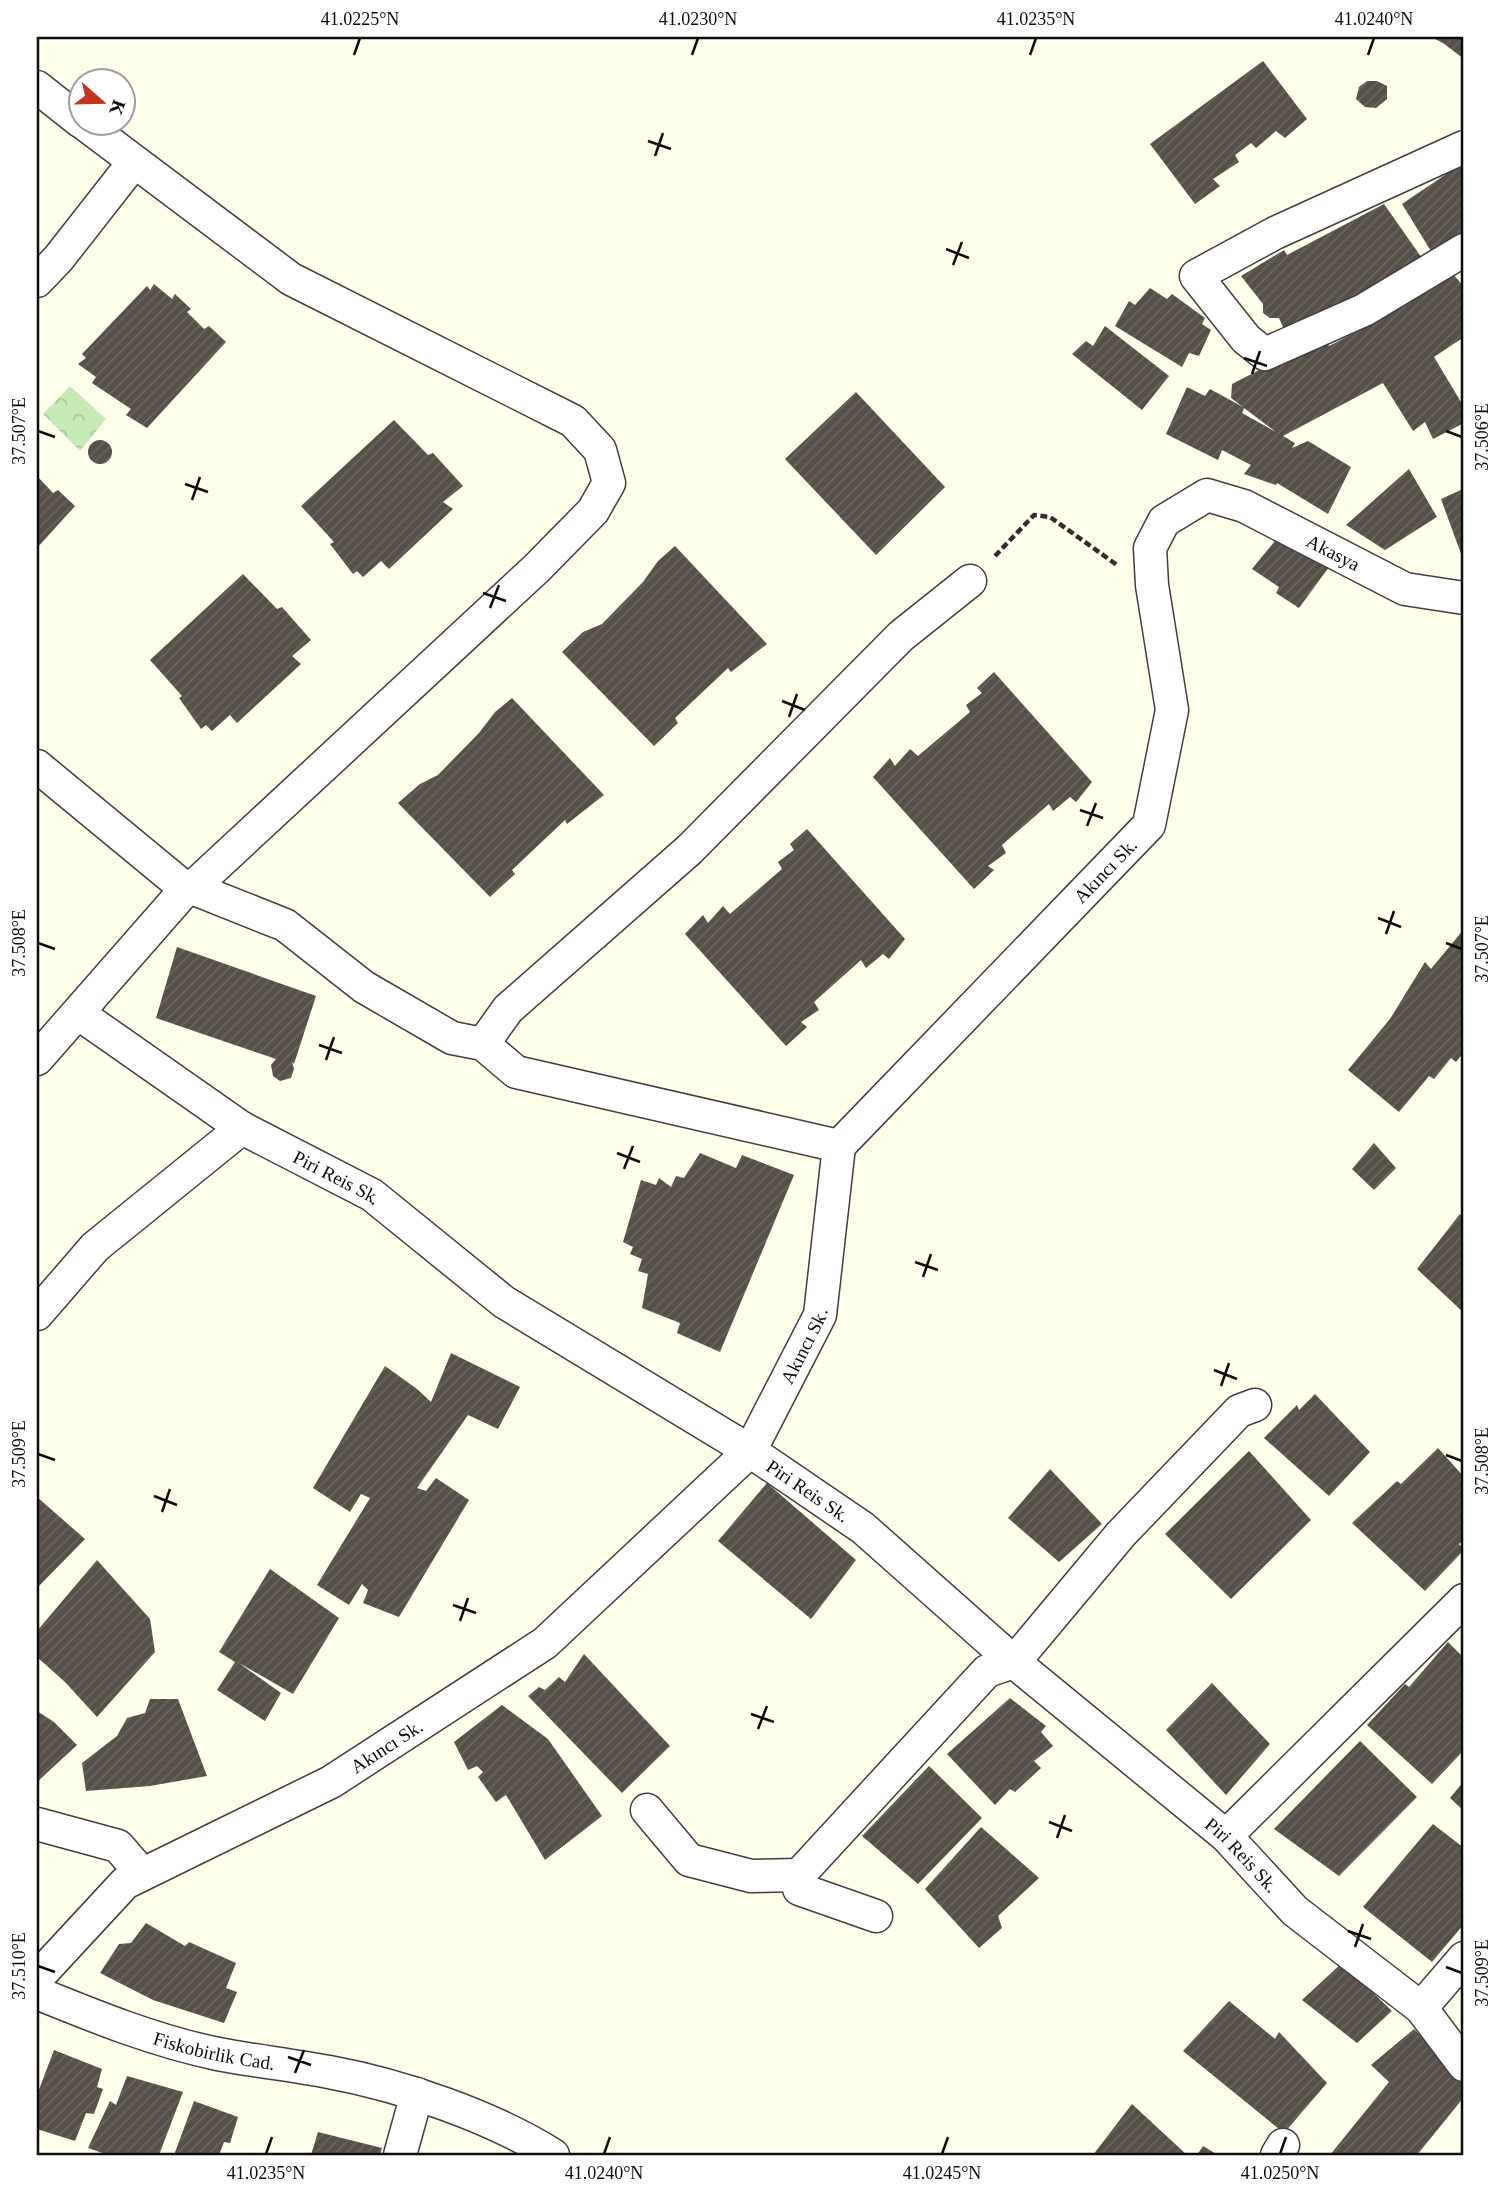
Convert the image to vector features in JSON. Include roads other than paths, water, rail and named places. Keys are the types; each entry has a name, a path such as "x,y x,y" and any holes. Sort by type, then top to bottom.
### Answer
{"street":[{"path":"37,87 66,110"},
{"path":"37,1059 189,889 537,568 593,511 609,483 600,450 573,421 291,279 99,136"},
{"path":"1464,147 1275,233 1196,276 1246,339 1265,354 1364,310 1464,250"},
{"path":"37,281 58,259 134,163"},
{"name":"Akıncı Sk.","path":"37,1978 125,1883 331,1782 545,1643 750,1451 820,1315 839,1146 1149,825 1172,710 1150,548 1164,521 1207,495"},
{"name":"Akasya","path":"1207,495 1244,506 1405,589 1464,598"},
{"path":"483,1044 508,1009 689,850 901,636 970,582"},
{"path":"37,766 189,889 285,925 364,987 452,1038 483,1044 516,1072 839,1146"},
{"name":"Piri Reis Sk.","path":"79,1014 242,1128 372,1195 503,1302 750,1451 863,1528 1014,1661 1226,1836 1295,1911 1421,2008 1464,2065"},
{"path":"37,1314 95,1247 242,1128"},
{"path":"876,1916 799,1889 799,1875 987,1671 1014,1661 1121,1534 1239,1411 1255,1405"},
{"path":"1226,1836 1464,1600"},
{"path":"646,1810 689,1860 751,1876 799,1875"},
{"path":"37,1824 118,1846 142,1874"},
{"path":"1421,2008 1464,1958"},
{"name":"Fiskobirlik Cad.","path":"37,1993 122,2028 217,2054 331,2072 417,2094 528,2140 552,2155"},
{"path":"400,2155 417,2094"}]}
